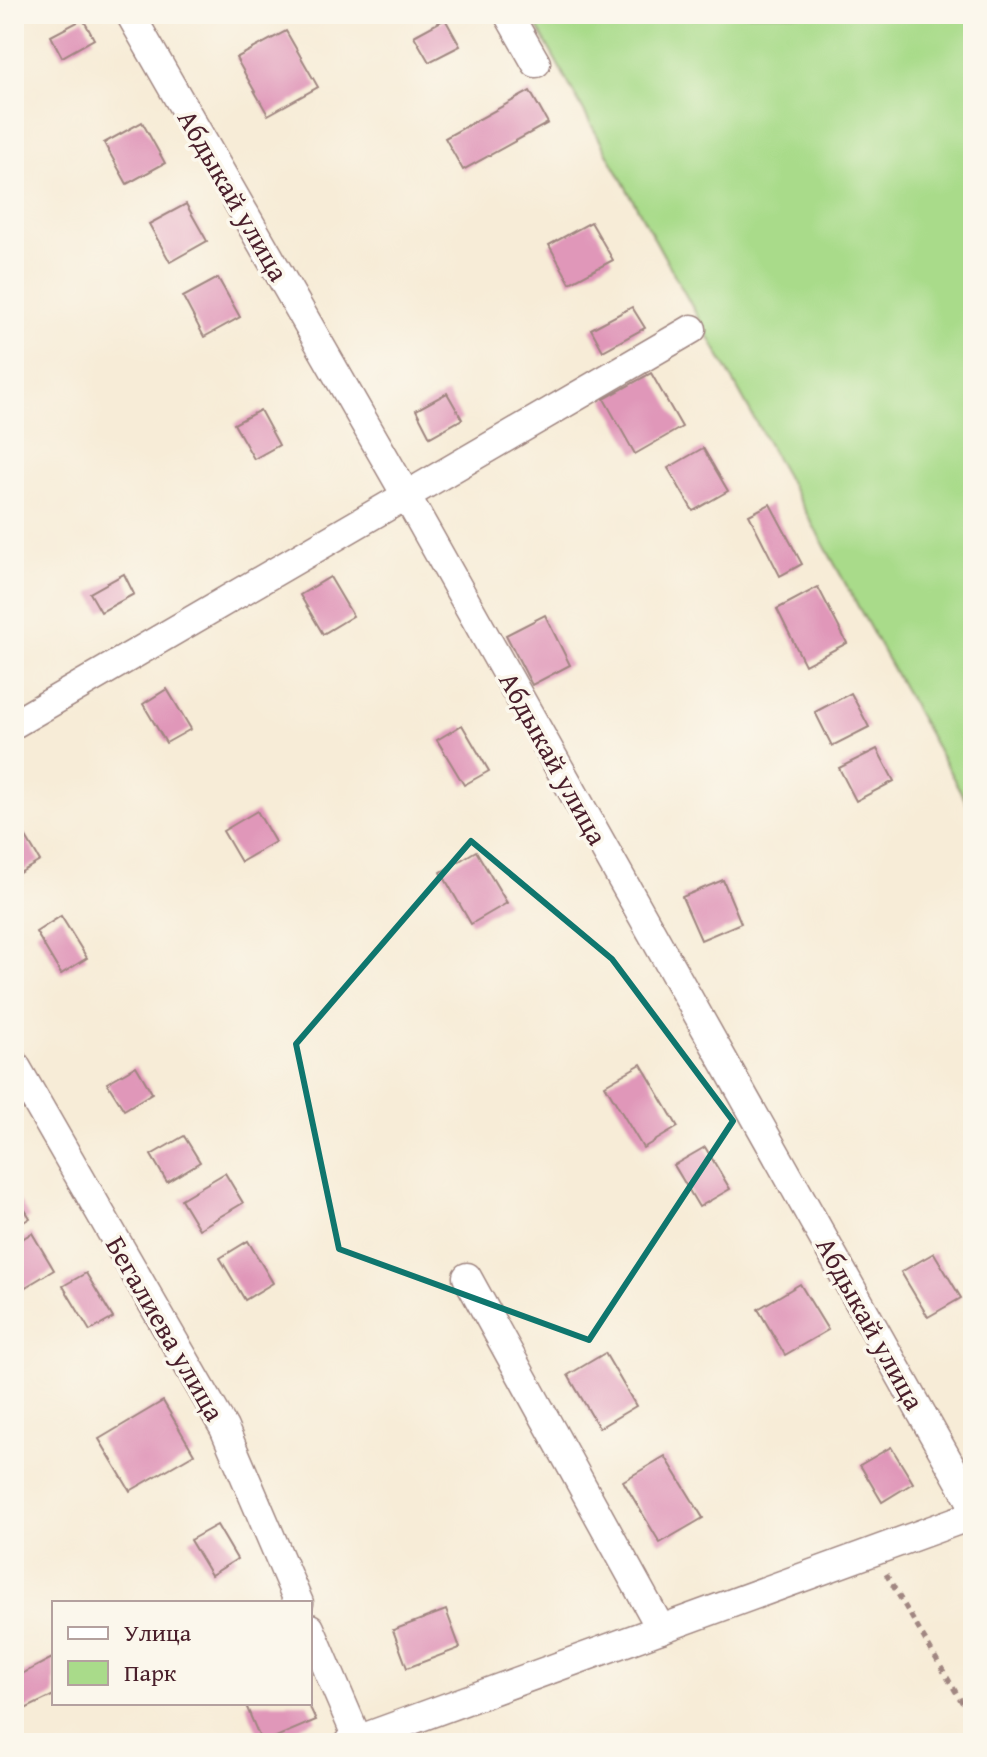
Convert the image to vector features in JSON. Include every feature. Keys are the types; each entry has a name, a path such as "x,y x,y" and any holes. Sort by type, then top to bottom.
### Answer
{"street":[{"name":"Абдыкай улица","path":"130,14 406,495 973,1505"},
{"path":"508,14 536,63"},
{"path":"14,724 692,329"},
{"name":"Бегалиева улица","path":"14,1063 224,1428 298,1601"},
{"path":"467,1277 661,1629"},
{"path":"312,1633 354,1741 973,1515"}],"path":[{"path":"872,1552 973,1721"}],"highlighted area":[{"path":"471,841 612,959 733,1121 589,1340 339,1249 296,1044"}],"green space":[{"path":"530,14 973,14 973,814"}],"building":[{"path":"83,19 94,39 62,57 51,36"},
{"path":"445,19 460,46 429,62 414,36"},
{"path":"286,31 318,87 268,115 236,58"},
{"path":"530,91 548,123 463,170 445,138"},
{"path":"142,122 165,163 127,184 104,143"},
{"path":"186,204 207,241 170,262 149,224"},
{"path":"591,222 613,260 570,283 549,245"},
{"path":"218,278 240,317 204,337 183,297"},
{"path":"632,307 645,328 603,351 591,329"},
{"path":"651,373 682,427 635,454 604,399"},
{"path":"447,393 462,419 430,437 416,410"},
{"path":"260,410 279,445 254,459 234,424"},
{"path":"703,448 728,491 693,511 668,468"},
{"path":"770,504 802,564 780,576 749,515"},
{"path":"124,574 134,594 101,612 90,593"},
{"path":"330,577 353,616 323,634 300,595"},
{"path":"818,587 847,643 805,665 777,609"},
{"path":"545,615 570,665 532,685 506,635"},
{"path":"167,689 191,729 166,743 143,704"},
{"path":"851,693 869,727 832,746 815,712"},
{"path":"462,725 489,771 464,785 437,740"},
{"path":"877,749 894,781 856,801 839,768"},
{"path":"257,811 275,842 241,862 223,831"},
{"path":"24,834 40,861 14,876 14,840"},
{"path":"476,851 507,903 471,924 441,872"},
{"path":"723,880 741,923 701,940 682,897"},
{"path":"61,916 87,958 61,974 36,932"},
{"path":"641,1064 678,1127 643,1148 605,1085"},
{"path":"136,1066 152,1093 124,1110 107,1083"},
{"path":"184,1136 200,1162 167,1182 151,1155"},
{"path":"705,1147 730,1189 699,1207 674,1165"},
{"path":"225,1173 243,1203 199,1229 181,1199"},
{"path":"14,1192 30,1218 14,1228"},
{"path":"32,1233 54,1270 17,1292 14,1286 14,1244"},
{"path":"248,1241 273,1283 245,1300 220,1258"},
{"path":"934,1253 961,1298 928,1317 901,1272"},
{"path":"86,1273 113,1318 90,1331 63,1286"},
{"path":"800,1284 828,1330 785,1355 758,1309"},
{"path":"605,1353 636,1406 599,1428 568,1375"},
{"path":"163,1401 194,1454 130,1491 99,1439"},
{"path":"891,1447 913,1483 882,1502 860,1465"},
{"path":"665,1456 703,1518 660,1543 623,1481"},
{"path":"217,1525 237,1559 211,1575 190,1540"},
{"path":"446,1610 460,1648 407,1668 393,1630"},
{"path":"52,1658 52,1696 23,1710 14,1691 14,1678"},
{"path":"246,1705 309,1705 316,1720 262,1743"}]}
